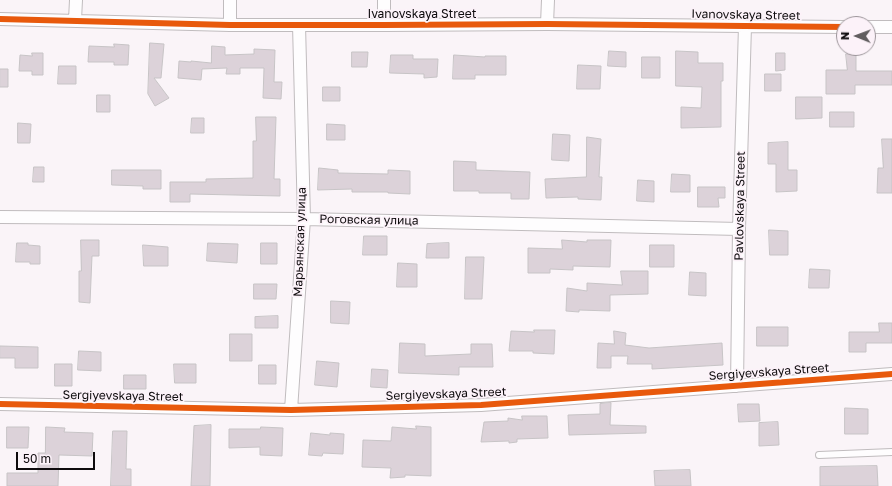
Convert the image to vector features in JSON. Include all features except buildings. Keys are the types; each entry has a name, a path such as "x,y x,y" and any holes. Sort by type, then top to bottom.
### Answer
{"street":[{"path":"75,20 76,0"},
{"path":"230,0 230,25"},
{"path":"384,0 384,25"},
{"path":"547,24 548,0"},
{"name":"Ivanovskaya Street","path":"0,20 75,20 230,25 547,24 836,27"},
{"name":"Марьянская улица","path":"291,410 304,219 299,25"},
{"name":"Pavlovskaya Street","path":"737,386 739,229 745,26"},
{"path":"876,27 892,27"},
{"name":"Роговская улица","path":"0,217 304,219 739,229"},
{"name":"Sergiyevskaya Street","path":"0,404 291,410 481,405 892,374"}],"lane":[{"path":"819,455 892,452"}],"cycle path":[{"path":"0,19 230,25 547,24 836,27"},
{"path":"0,404 291,410 481,405 892,374"}]}
